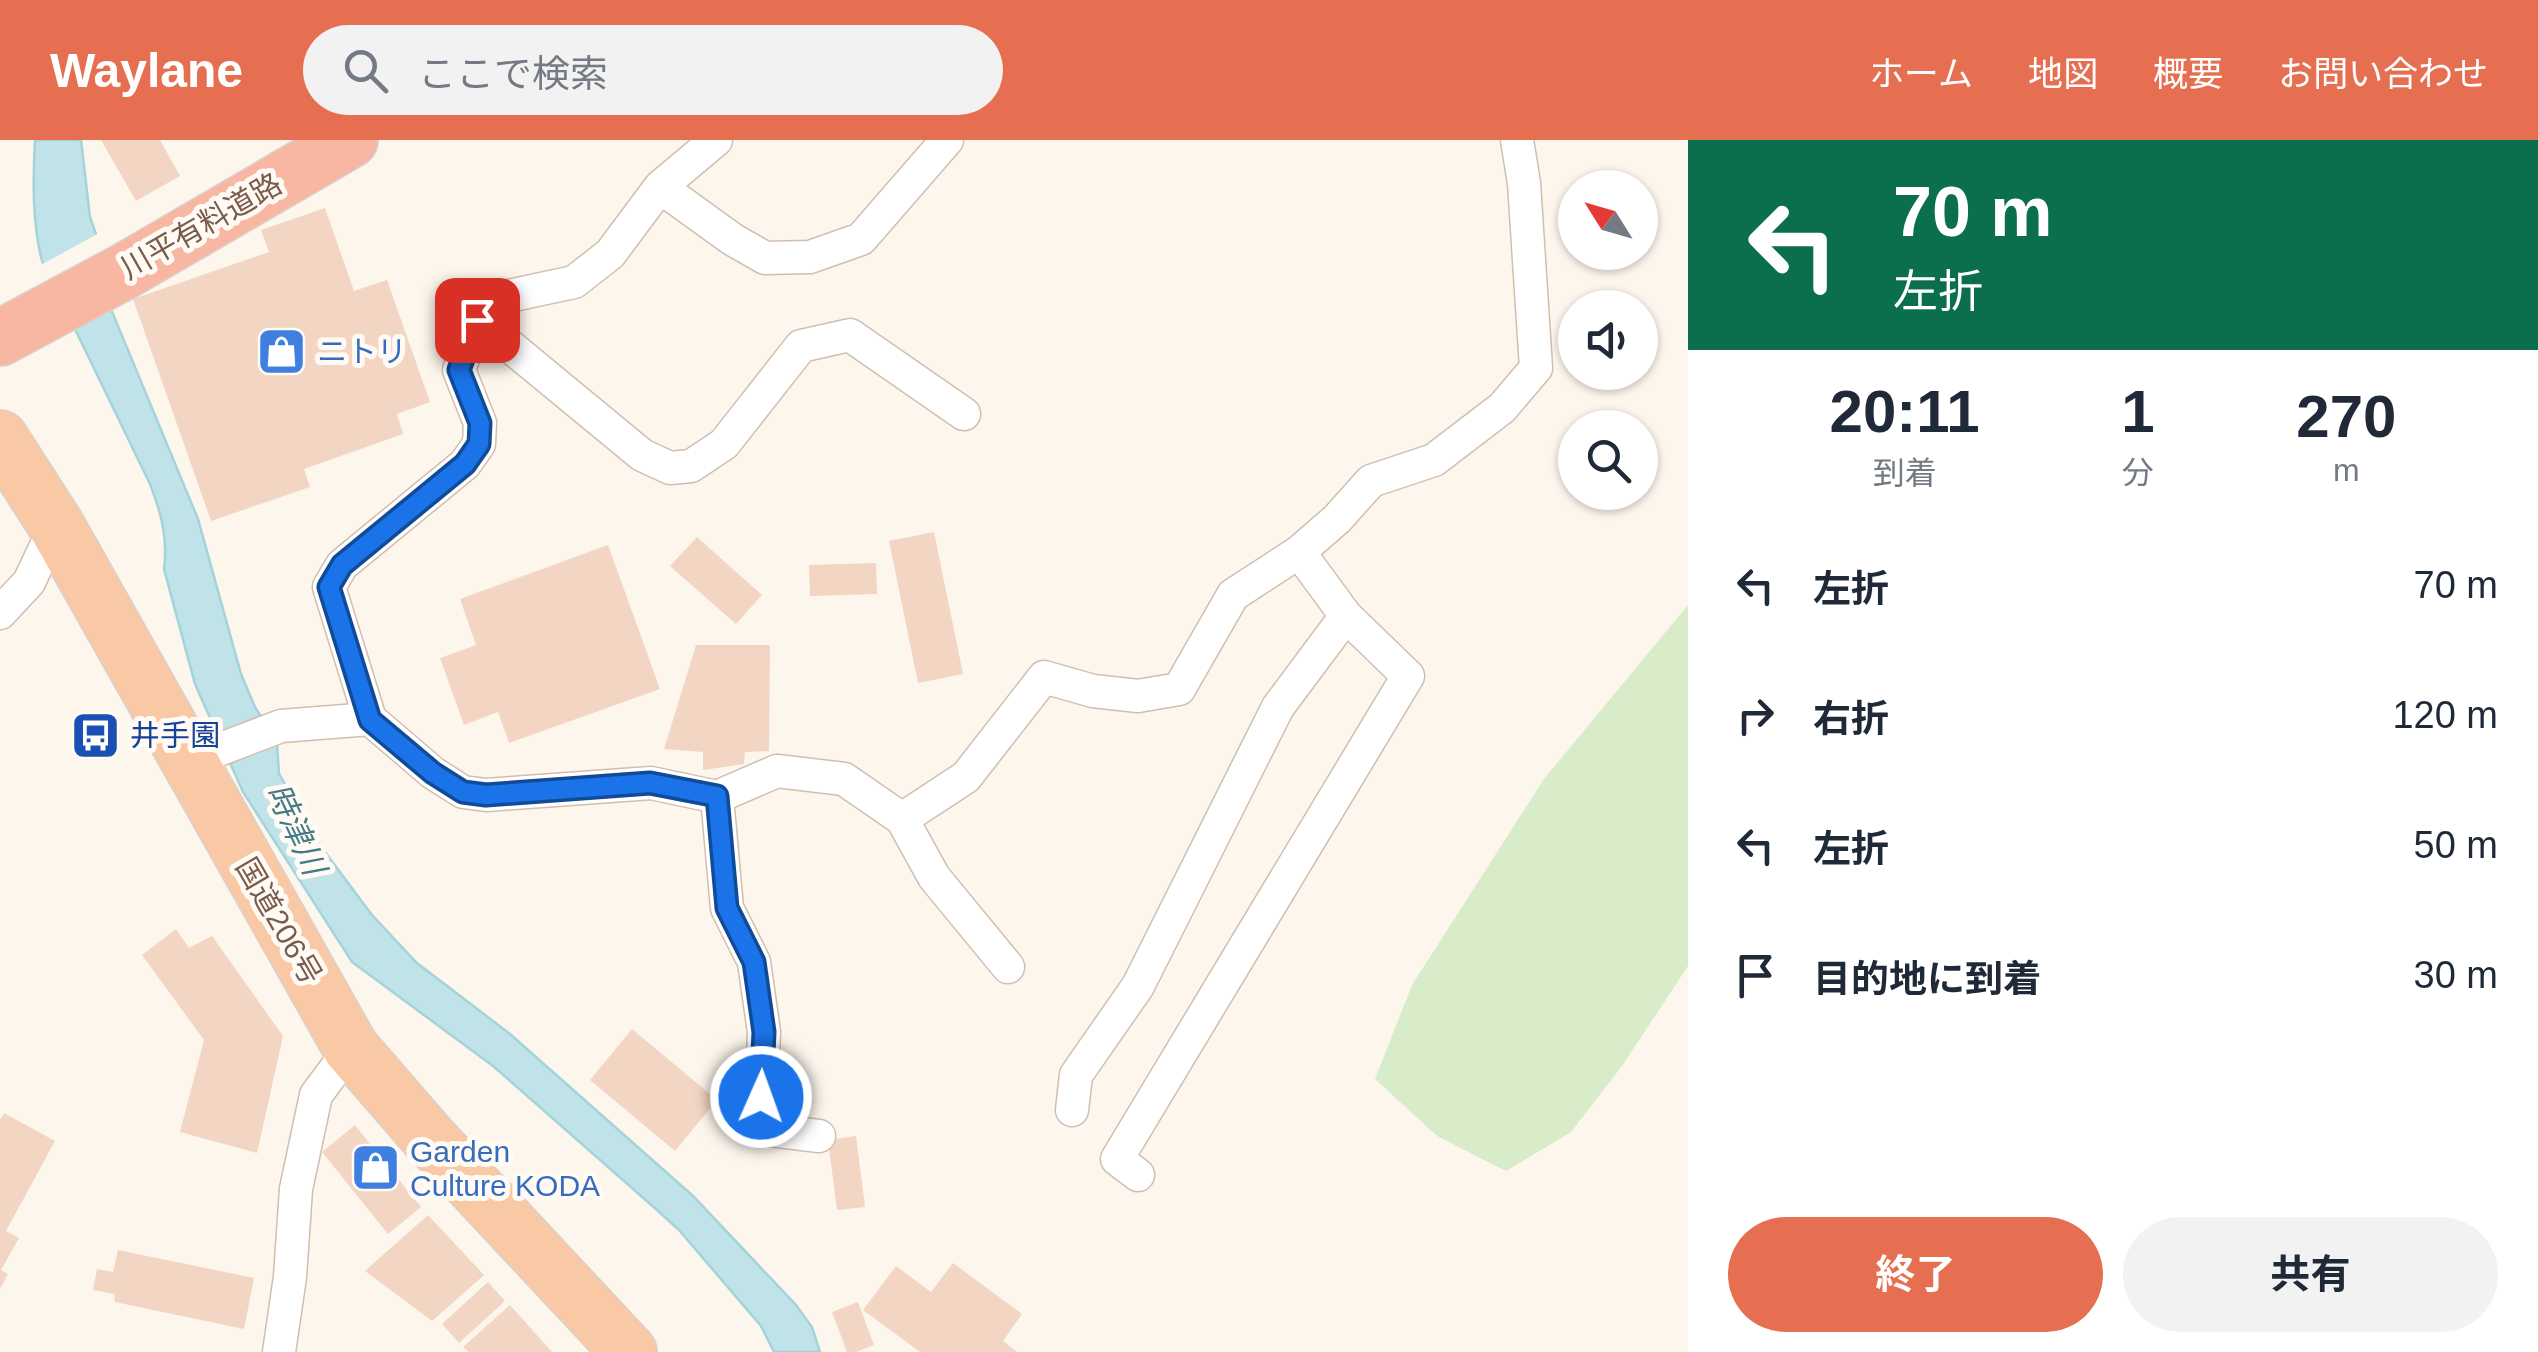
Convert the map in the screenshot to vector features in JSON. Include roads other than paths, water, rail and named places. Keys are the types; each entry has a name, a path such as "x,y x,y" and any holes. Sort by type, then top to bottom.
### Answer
{"highway":[{"name":"川平有料道路","path":"122,260 308,140"},
{"name":"川平有料道路","path":"0,338 31,309 350,140"},
{"name":"国道206号","path":"0,438 202,757 351,1048 428,1138 629,1352"}],"street":[{"path":"716,140 660,187 610,254 574,282 504,296 477,320 459,370 480,423 479,444 465,464 342,565 329,587 370,720 433,773 463,792 486,795 650,783 717,796 777,771 844,779 902,819 934,877 1008,966"},
{"path":"660,187 732,239 766,258 810,257 860,239 947,140"},
{"path":"902,819 966,776 1044,678 1092,691 1138,696 1179,689 1233,595 1299,552 1338,519 1371,480 1434,460 1502,408 1536,368 1524,184 1517,140"},
{"path":"477,320 642,454 670,468 691,466 724,444 802,346 850,335 964,414"},
{"path":"0,613 29,582 56,526"},
{"path":"1138,1175 1117,1159 1408,676 1346,616 1299,552"},
{"path":"1072,1110 1076,1075 1138,986 1278,707 1346,616"},
{"path":"202,757 281,726 370,720"},
{"path":"717,796 727,908 754,962 764,1032 760,1129 818,1136"},
{"path":"280,1352 296,1189 316,1096 351,1048"}],"water":[{"name":"時津川","path":"35,140 81,140 90,217 108,302 198,519 241,674 277,743 279,774 322,848 372,915 417,963 510,1034 693,1196 796,1305 812,1327 820,1352 774,1352 761,1326 679,1230 493,1066 352,962 243,792 195,684 164,569 164,536 154,494 42,261 35,216"}],"place":[{"name":"ニトリ","path":"282,351"},
{"name":"井手園","path":"95,735"},
{"name":"Garden Culture KODA","path":"375,1168"}]}
